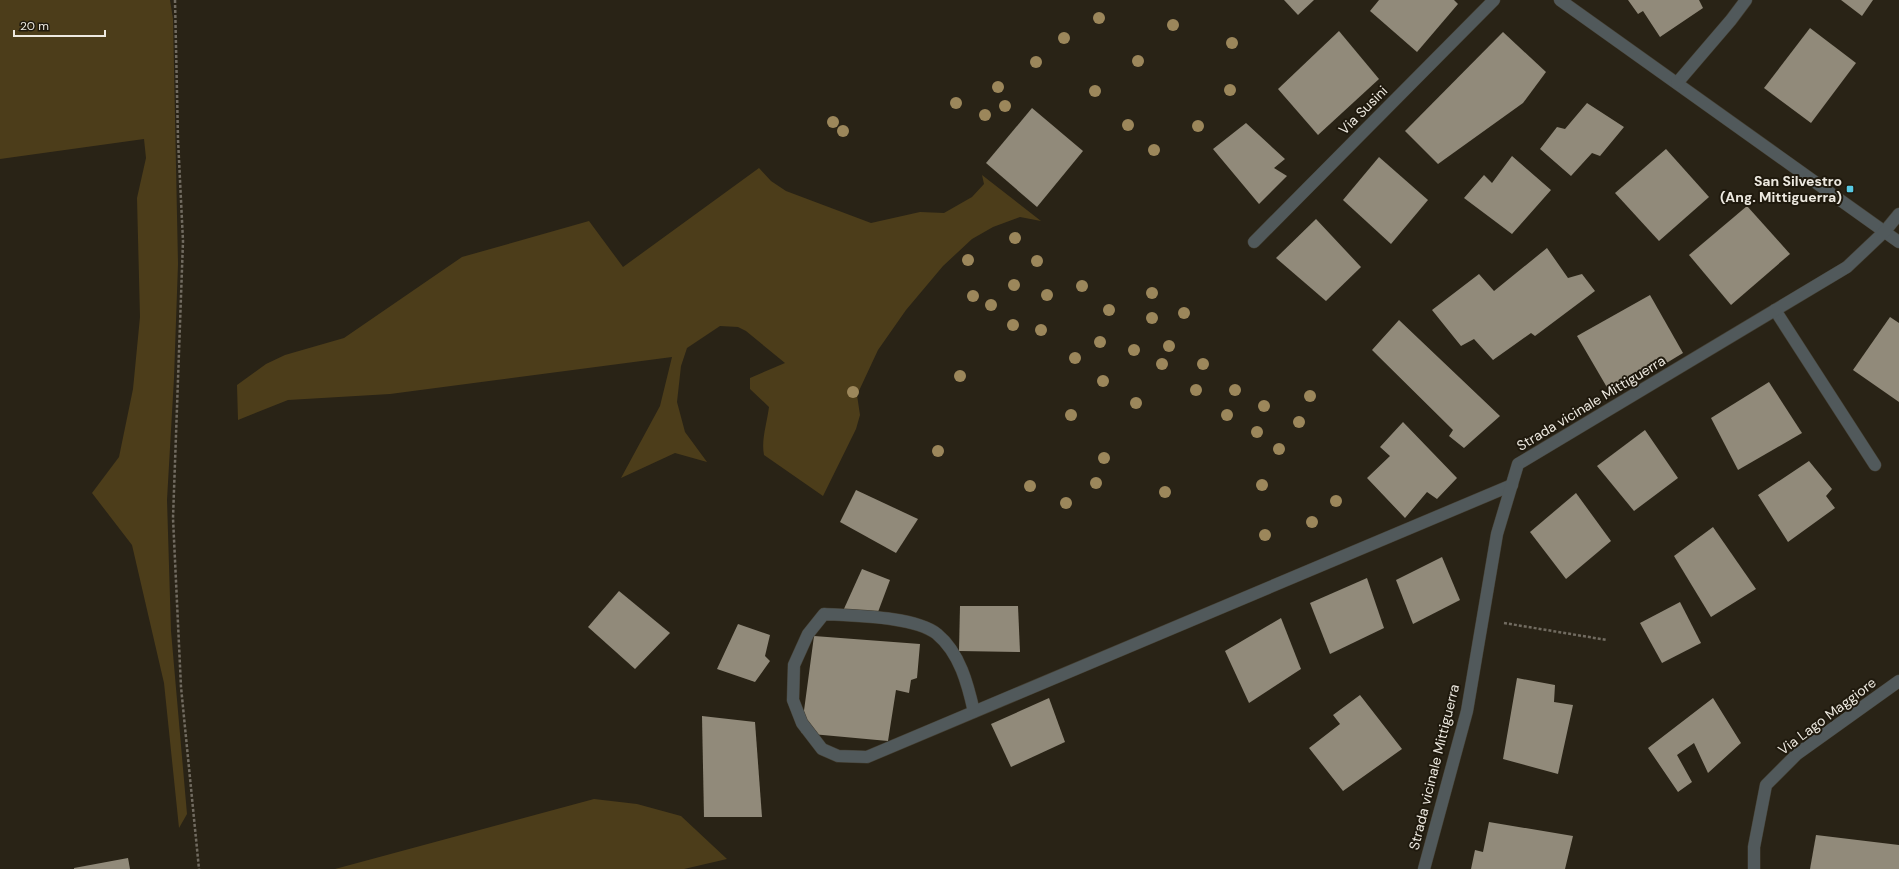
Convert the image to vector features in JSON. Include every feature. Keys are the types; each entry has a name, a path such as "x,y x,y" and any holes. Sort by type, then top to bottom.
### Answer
{"street":[{"name":"Via Susini","path":"1254,242 1494,0"},
{"path":"1560,0 1899,242"},
{"path":"1677,83 1732,20 1746,0"},
{"name":"Strada vicinale Mittiguerra","path":"1424,869 1467,711 1497,534 1518,464 1846,267 1884,231 1899,214"},
{"path":"1775,310 1875,465"},
{"path":"974,712 969,687 951,649 936,633 904,620 824,614 808,634 794,665 793,700 802,723 822,749 838,756 867,757 974,712 1512,485"},
{"name":"Via Lago Maggiore","path":"1754,869 1754,847 1766,785 1797,754 1899,681"}],"path":[{"path":"175,0 178,139 183,241 173,518 181,687 199,869"},
{"path":"1482,620 1608,640"}],"shaded area":[{"path":"0,0 170,0 173,19 178,264 174,378 167,500 171,631 187,814 179,828 164,683 132,545 92,493 119,457 133,389 140,317 137,198 146,158 144,139 0,159"},
{"path":"759,168 771,181 786,191 871,223 920,212 944,213 972,197 984,184 982,175 1041,221 1020,217 993,227 972,239 943,266 906,310 878,350 857,395 860,415 856,429 823,496 764,455 764,437 769,407 750,389 750,378 785,363 746,331 738,327 720,326 687,348 681,366 677,402 685,432 707,462 675,453 621,478 660,406 672,357 390,394 288,400 238,420 237,385 266,364 285,355 344,338 462,257 589,221 623,267"},
{"path":"594,799 637,804 681,816 727,859 684,869 335,869"}],"building":[{"path":"1284,0 1314,0 1298,15"},
{"path":"1379,0 1454,0 1458,4 1417,52 1370,11"},
{"path":"1628,0 1699,0 1703,8 1660,37 1643,11 1638,14"},
{"path":"1841,0 1873,0 1862,16"},
{"path":"1810,28 1856,63 1811,123 1764,88"},
{"path":"1339,31 1379,79 1318,135 1278,89"},
{"path":"1503,32 1546,72 1523,103 1438,164 1405,131"},
{"path":"1587,103 1624,127 1600,156 1592,153 1571,176 1540,149 1557,127 1565,129"},
{"path":"1032,108 1083,151 1037,207 986,163"},
{"path":"1246,123 1285,159 1274,168 1287,176 1259,204 1213,149"},
{"path":"1666,149 1709,197 1659,241 1615,193"},
{"path":"1512,156 1551,190 1512,234 1464,198 1484,175 1492,183"},
{"path":"1379,157 1428,200 1391,244 1343,200"},
{"path":"1747,206 1790,254 1731,305 1689,255"},
{"path":"1316,219 1361,267 1326,301 1276,258"},
{"path":"1547,248 1568,278 1582,274 1595,291 1535,336 1531,333 1493,360 1474,339 1461,346 1432,310 1479,274 1494,291"},
{"path":"1650,295 1683,353 1612,396 1577,336"},
{"path":"1890,317 1899,323 1899,402 1853,370"},
{"path":"1399,320 1500,416 1464,448 1449,436 1453,430 1372,350"},
{"path":"1769,382 1802,433 1738,470 1711,418"},
{"path":"1403,422 1457,478 1437,499 1427,492 1405,518 1367,478 1390,456 1380,447"},
{"path":"1645,430 1678,478 1634,511 1597,466"},
{"path":"1809,461 1832,489 1826,496 1835,508 1788,542 1758,495"},
{"path":"856,490 918,519 896,553 840,522"},
{"path":"1576,493 1611,541 1566,579 1530,532"},
{"path":"1713,527 1756,589 1711,617 1674,556"},
{"path":"1442,557 1460,600 1413,624 1396,580"},
{"path":"862,569 890,580 878,612 843,611"},
{"path":"1367,578 1384,628 1330,654 1310,603"},
{"path":"619,591 670,633 635,669 588,627"},
{"path":"1680,602 1701,643 1662,663 1640,623"},
{"path":"960,606 1018,606 1020,652 959,651"},
{"path":"1281,618 1301,669 1249,703 1225,651"},
{"path":"738,624 770,635 765,656 770,661 755,682 717,669"},
{"path":"814,636 920,644 917,678 911,680 909,693 896,690 888,741 801,733"},
{"path":"1517,678 1555,685 1554,702 1573,705 1558,774 1503,759"},
{"path":"1360,695 1402,749 1343,791 1309,748 1340,724 1333,715"},
{"path":"1049,698 1065,742 1011,767 991,724"},
{"path":"1713,698 1741,743 1708,773 1694,743 1677,755 1692,782 1678,792 1648,748"},
{"path":"702,716 755,722 762,817 704,817"},
{"path":"1489,822 1573,836 1565,869 1471,869 1475,850 1483,852"},
{"path":"1816,835 1899,845 1899,869 1810,869"},
{"path":"128,858 130,869 74,869 74,868"}],"place":[{"name":"San Silvestro (Ang. Mittiguerra)","path":"1850,189"}]}
